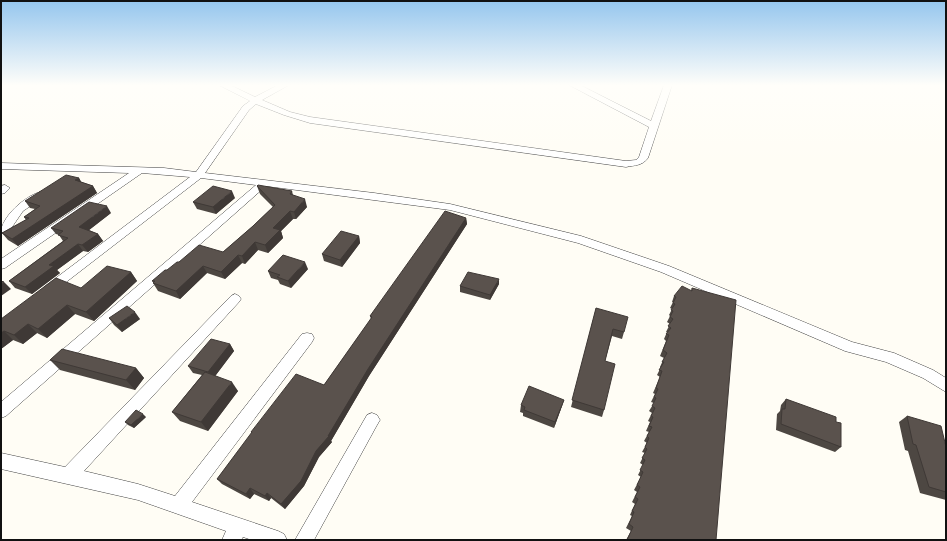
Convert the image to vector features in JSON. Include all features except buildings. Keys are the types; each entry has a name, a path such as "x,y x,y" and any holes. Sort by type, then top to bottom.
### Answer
{"street":[{"path":"38,298 199,175 244,110"},
{"path":"275,110 310,120 626,164 639,162 643,158 660,110"},
{"path":"622,110 654,126"},
{"path":"1,166 140,170 199,175 263,184 374,196 450,207 581,240 664,269 850,347 889,357 928,374 946,386"},
{"path":"64,177 77,168"},
{"path":"1,265 140,170"},
{"path":"1,411 263,184"},
{"path":"1,229 6,226 19,209 51,186"},
{"path":"68,476 235,299"},
{"path":"178,506 307,338"},
{"path":"304,540 372,420"},
{"path":"1,462 138,492 178,506 235,533 278,540"}]}
